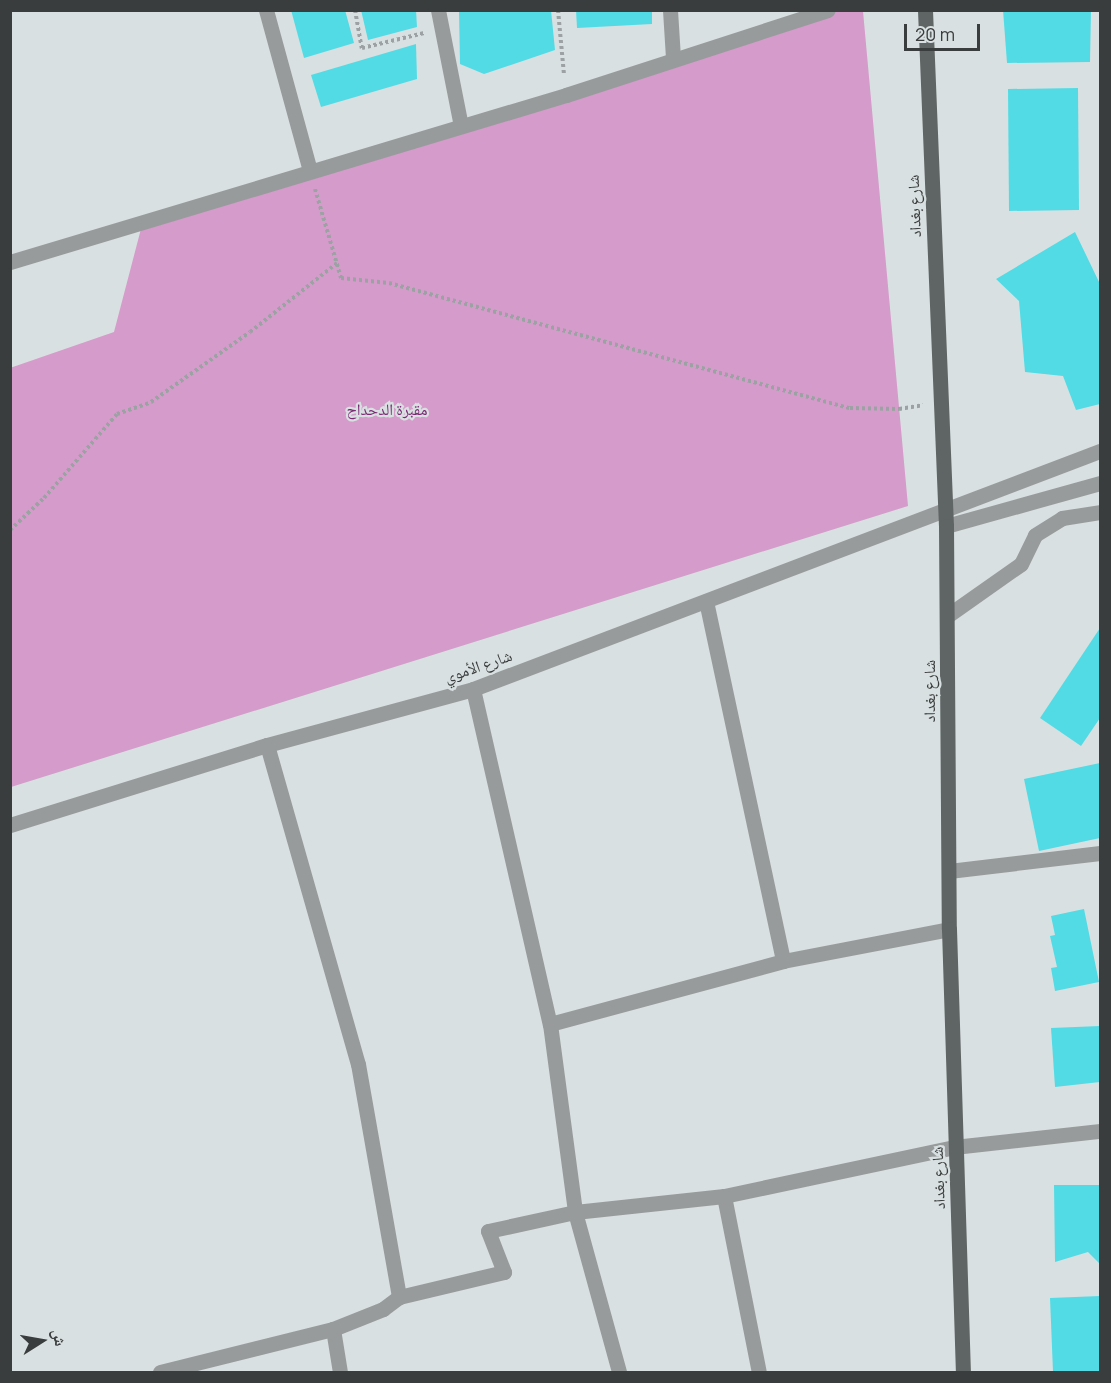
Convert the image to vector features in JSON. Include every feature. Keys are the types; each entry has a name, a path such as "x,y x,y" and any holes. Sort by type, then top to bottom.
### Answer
{"main road":[{"name":"شارع بغداد","path":"925,10 946,526 949,929 954,1147 963,1372"}],"street":[{"path":"267,10 310,171"},
{"path":"438,10 439,29 461,126"},
{"path":"670,10 673,58"},
{"path":"10,262 566,95 673,58 828,10"},
{"name":"شارع الأموي","path":"10,825 267,745 473,689 1101,451"},
{"path":"946,526 1101,483"},
{"path":"947,616 1021,564 1035,536 1062,518 1101,512"},
{"path":"706,601 783,961"},
{"path":"473,689 550,1024 575,1212 619,1372"},
{"path":"267,745 358,1064 399,1297"},
{"path":"950,871 1101,853"},
{"path":"550,1024 783,961 949,929"},
{"path":"160,1372 333,1329 383,1310 399,1297 504,1272 488,1231 575,1212 724,1196 954,1147 1101,1131"},
{"path":"724,1196 759,1372"},
{"path":"333,1329 340,1372"}],"path":[{"path":"355,10 362,48 439,29"},
{"path":"558,10 566,95"},
{"path":"310,171 341,278 389,283 850,408 899,409 940,401"},
{"path":"10,530 44,498 117,414 151,402 250,332 337,263"}],"green space":[{"name":"مقبرة الدحداح","path":"828,11 863,11 908,506 11,787 10,368 114,332 142,225"}],"building":[{"path":"291,10 345,10 354,43 304,58"},
{"path":"361,10 416,10 417,27 368,40"},
{"path":"459,10 551,10 555,50 484,74 460,64"},
{"path":"576,10 652,10 652,24 577,28"},
{"path":"1003,10 1091,10 1090,62 1007,63"},
{"path":"416,44 417,79 321,107 311,75"},
{"path":"1078,88 1079,210 1009,211 1008,89"},
{"path":"1075,232 1100,284 1100,404 1076,410 1063,376 1025,372 1019,301 996,279"},
{"path":"1100,628 1100,718 1081,746 1040,718"},
{"path":"1100,763 1100,838 1039,851 1024,779"},
{"path":"1084,909 1099,982 1055,991 1051,968 1057,967 1050,936 1055,935 1051,916"},
{"path":"1100,1026 1100,1082 1055,1087 1051,1028"},
{"path":"1054,1185 1100,1185 1100,1264 1088,1252 1055,1262"},
{"path":"1100,1296 1100,1372 1053,1372 1050,1298"}]}
